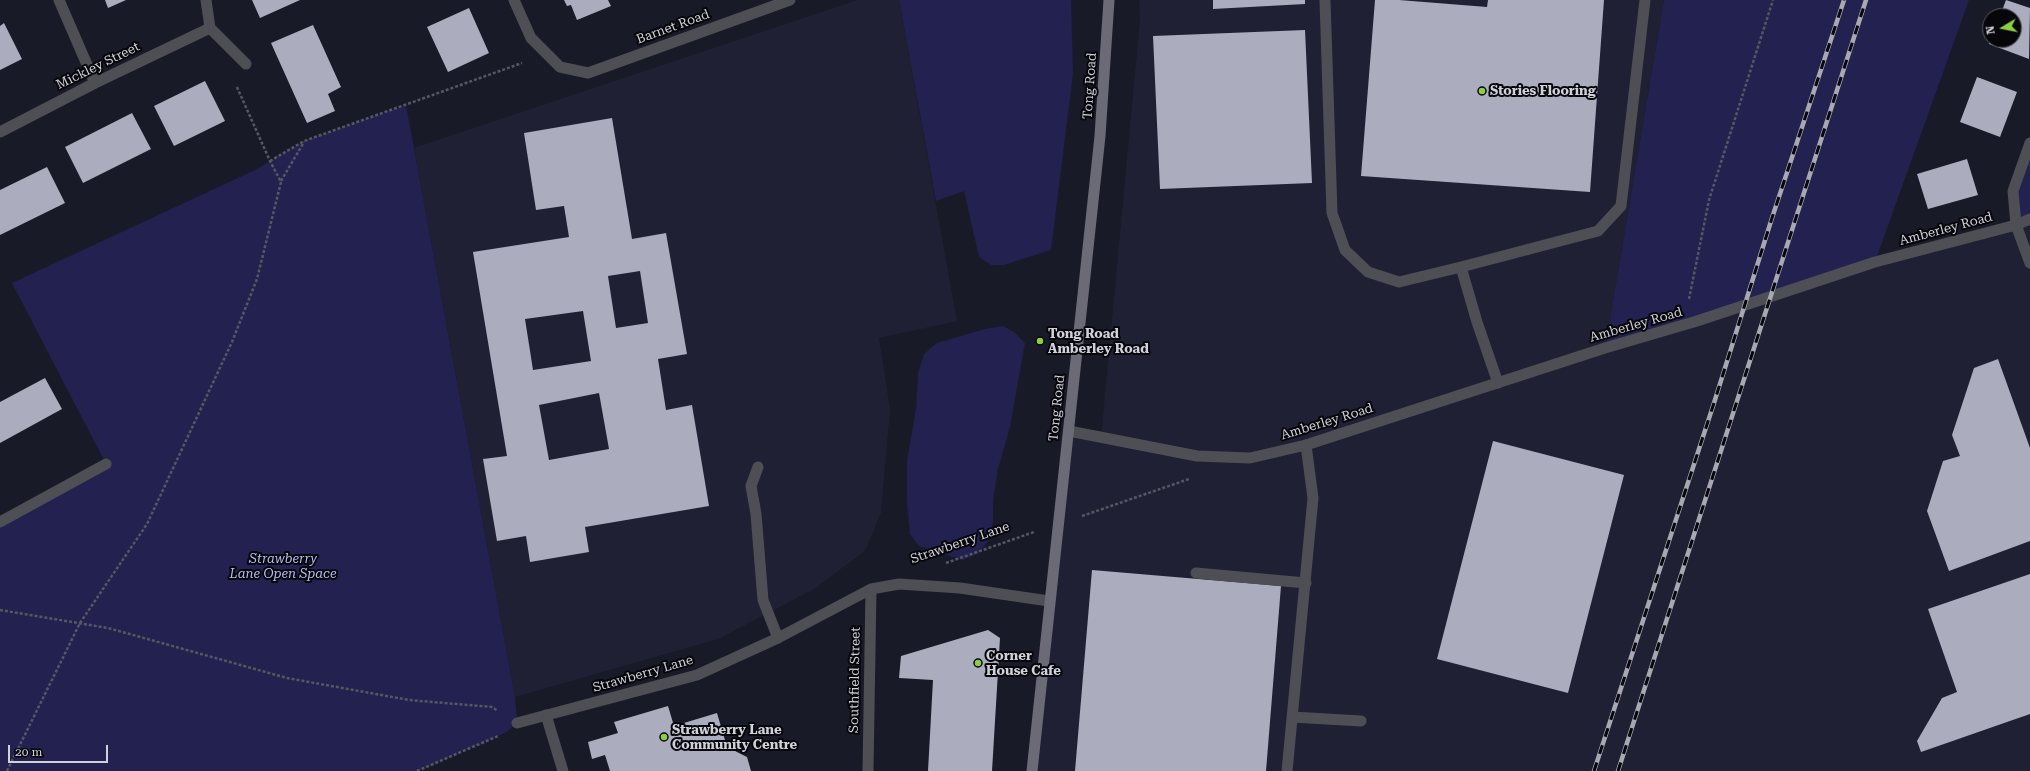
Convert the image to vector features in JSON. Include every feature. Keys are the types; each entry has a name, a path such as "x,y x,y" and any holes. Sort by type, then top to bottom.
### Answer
{"main road":[{"name":"Tong Road","path":"1032,771 1100,136 1109,0"}],"street":[{"path":"59,0 95,83"},
{"path":"206,0 210,28 246,64"},
{"path":"514,0 531,38 547,54"},
{"name":"Barnet Road","path":"547,54 560,67 588,72 790,0"},
{"path":"1325,0 1332,213 1345,250 1368,272 1399,282 1598,231 1621,206 1645,0"},
{"name":"Mickley Street","path":"0,132 95,83 210,28"},
{"path":"2030,143 2013,191 2016,225 2030,263"},
{"name":"Amberley Road","path":"1069,431 1198,456 1250,458 1306,445 1605,348 1684,325 1875,262 2016,225 2030,219"},
{"path":"1461,267 1477,322 1498,383"},
{"path":"1287,771 1313,498 1306,445"},
{"path":"0,522 106,464"},
{"path":"758,467 751,486 756,514 763,600 778,638"},
{"path":"1196,573 1306,583"},
{"name":"Strawberry Lane","path":"518,723 697,674 778,638 871,589 899,584 960,588 1049,601"},
{"name":"Southfield Street","path":"868,771 871,589"},
{"path":"546,715 563,771"},
{"path":"1292,717 1361,721"}],"path":[{"path":"1684,325 1709,200 1772,0"},
{"path":"270,161 304,141 547,54"},
{"path":"235,84 281,182"},
{"path":"7,771 80,623 147,524 232,342 257,279 281,182 304,141"},
{"path":"1058,524 1191,478"},
{"name":"Strawberry Lane","path":"938,565 1058,524"},
{"path":"0,610 108,628 286,678 409,700 492,707 518,723 505,733 417,771"}],"shaded area":[{"path":"858,0 899,0 957,321 879,338 890,409 881,513 865,551 814,589 718,639 515,697 414,148"},
{"path":"1139,0 1664,0 1605,348 2030,219 2030,771 1032,771 1069,431 1101,438 1140,20"}],"green space":[{"path":"899,0 1071,0 1073,74 1051,250 1004,265 991,265 979,257 964,191 936,201"},
{"path":"1664,0 1969,0 1875,262 1605,348"},
{"name":"Strawberry Lane Open Space","path":"406,105 515,697 517,723 505,733 417,771 0,771 0,522 106,464 12,283 255,170 304,141"},
{"path":"2030,143 2030,219 2016,225 2013,191"},
{"path":"1003,326 1014,332 1025,343 1010,427 998,469 993,501 993,522 988,541 977,554 963,560 919,546 910,534 907,502 907,460 916,409 918,373 924,354 937,343 985,329"}],"building":[{"path":"105,0 126,0 108,8"},
{"path":"252,0 300,0 260,18"},
{"path":"564,0 608,0 611,6 577,20 571,5 567,6"},
{"path":"1213,0 1305,0 1305,4 1213,9"},
{"name":"Stories Flooring","path":"1375,0 1399,0 1487,7 1488,0 1604,0 1590,192 1361,176"},
{"path":"2006,0 2030,8 2029,59 2000,48 2022,48 2022,8 2003,8"},
{"path":"469,8 489,53 448,72 427,27"},
{"path":"4,23 22,59 0,70 0,26"},
{"path":"313,25 341,87 328,94 335,111 307,123 271,43"},
{"path":"1305,30 1312,183 1160,189 1153,36"},
{"path":"1977,77 2017,92 2000,137 1960,122"},
{"path":"205,81 225,121 174,146 154,106"},
{"path":"132,113 151,149 83,183 65,147"},
{"path":"612,118 632,239 666,233 687,354 658,359 666,410 692,405 709,506 585,527 589,552 530,562 526,536 497,541 483,459 507,456 473,252 569,237 564,206 536,210 524,133","holes":["640,271 648,323 616,328 608,276","583,311 591,361 533,370 525,319","599,393 609,449 549,460 539,405"]},
{"path":"1967,159 1978,195 1928,209 1917,174"},
{"path":"47,167 65,203 0,235 0,190"},
{"path":"1998,359 2030,448 2030,541 1949,571 1927,511 1943,461 1960,456 1952,435 1974,368"},
{"path":"45,378 62,409 0,443 0,402"},
{"path":"1493,441 1624,475 1568,693 1437,659"},
{"path":"1092,570 1281,586 1266,771 1075,771"},
{"path":"2030,574 2030,714 1921,752 1917,741 1942,698 1957,692 1928,609"},
{"path":"988,630 1000,638 992,771 928,771 933,680 899,678 901,656"},
{"name":"Strawberry Lane Community Centre","path":"668,706 674,726 717,713 727,747 747,757 751,771 610,771 605,755 592,759 588,742 618,733 614,722"}],"railway":[{"path":"1594,771 1714,403 1772,218 1844,0"},
{"path":"1618,771 1866,0"}],"place":[{"name":"Stories Flooring","path":"1482,91"},
{"name":"Tong Road Amberley Road","path":"1040,341"},
{"name":"Corner House Cafe","path":"978,663"},
{"name":"Strawberry Lane Community Centre","path":"664,737"}]}
